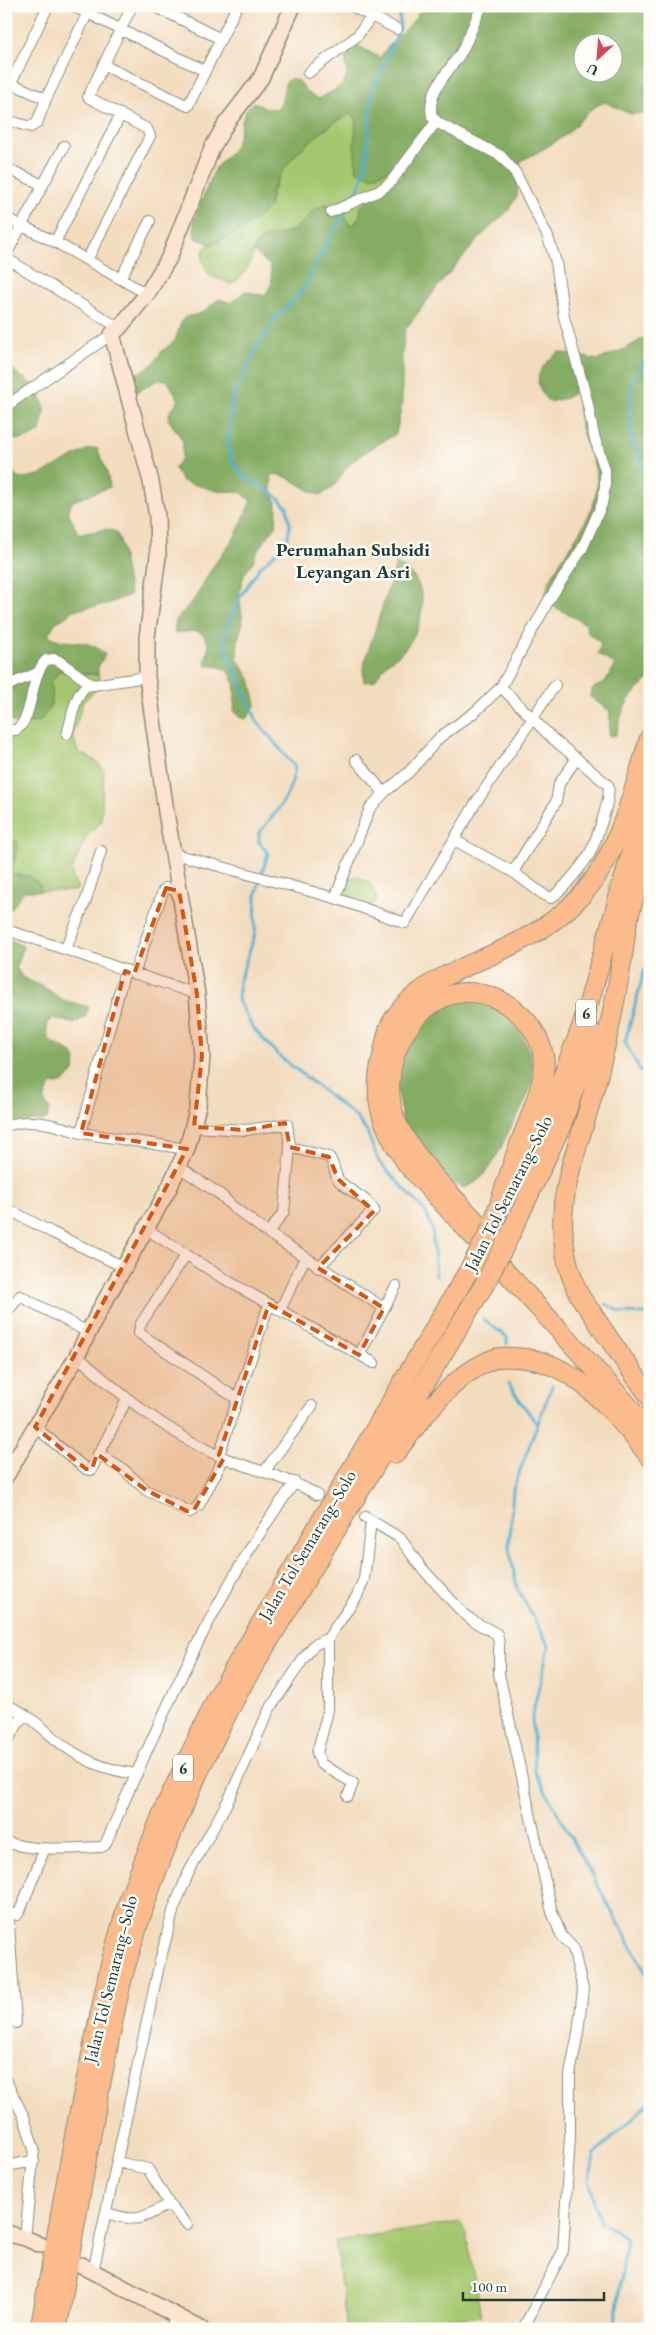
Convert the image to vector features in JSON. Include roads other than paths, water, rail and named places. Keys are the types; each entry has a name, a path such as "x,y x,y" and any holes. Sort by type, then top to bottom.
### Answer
{"highway":[{"path":"650,737 614,843 593,881 564,913 526,937 448,975 416,994 392,1022 378,1075 378,1101 384,1124 407,1164 650,1433"},
{"name":"Jalan Tol Semarang–Solo","path":"40,2329 75,2133 110,1966 129,1899 165,1807 223,1687 472,1266 543,1128 584,1023 650,787"},
{"name":"Jalan Tol Semarang–Solo","path":"56,2329 107,2053 124,1973 144,1906 176,1818 213,1739 245,1680 484,1285 509,1237 561,1126 627,923 650,841"},
{"path":"627,923 621,975 592,1096 566,1184 561,1228 566,1259 576,1290 603,1332 629,1365 650,1397"},
{"path":"492,1225 540,1087 544,1060 539,1039 527,1019 509,1004 484,996 465,993 445,997 416,1018 396,1048 391,1070 391,1094 394,1115 405,1138 427,1167 531,1284 630,1388 650,1414"},
{"path":"323,1550 415,1426 450,1388 484,1364 499,1357 535,1359 560,1368 577,1379 630,1432 650,1457"}],"street":[{"path":"6,12 9,6"},
{"path":"46,100 9,82 48,6"},
{"path":"73,6 89,10 121,30 205,71"},
{"path":"87,260 149,138 147,128 88,97 132,6"},
{"path":"154,6 221,39"},
{"path":"103,65 188,106 237,6"},
{"path":"6,406 115,331 147,294 161,273 178,240 212,148 227,122 261,78 293,6"},
{"path":"351,6 397,30"},
{"path":"308,73 357,36 379,6"},
{"path":"336,898 370,808 384,793 409,772 440,737 475,712 501,687 549,600 582,549 594,526 602,504 605,470 594,436 587,400 564,317 556,262 548,236 515,172 501,156 436,122 432,117 431,100 437,86 462,50 482,6"},
{"path":"6,120 30,127 38,123 46,100 89,10"},
{"path":"56,242 121,114"},
{"path":"331,212 379,191 390,183 436,122"},
{"path":"7,1472 77,1356 88,1332 187,1149 198,1106 202,1056 197,994 175,854 166,812 148,677 147,637 158,556 158,516 115,331 6,256 64,146"},
{"path":"6,168 43,185"},
{"path":"6,218 56,242 147,294"},
{"path":"120,278 150,221"},
{"path":"6,730 16,730 22,725 37,673 46,660 54,659 91,684"},
{"path":"6,686 37,673"},
{"path":"68,734 82,690 91,684 148,677"},
{"path":"175,854 336,898 405,923 475,804 556,685"},
{"path":"454,840 513,872 550,898 576,876 590,852 610,789 608,785 501,687"},
{"path":"513,872 556,802 559,784 577,758"},
{"path":"356,760 384,793"},
{"path":"66,948 86,900 101,851"},
{"path":"81,1133 129,973 163,891 166,888 180,891"},
{"path":"6,930 66,948 129,973 197,994"},
{"path":"6,1126 24,1121 52,1124 81,1133 187,1149"},
{"path":"194,1127 246,1130 285,1123 287,1125 290,1146 284,1212 268,1234"},
{"path":"290,1146 329,1157 333,1162 338,1179 369,1203 374,1210 318,1268"},
{"path":"178,1167 211,1188 268,1234 318,1268 384,1308"},
{"path":"6,1208 124,1267"},
{"path":"145,1228 185,1256 374,1363"},
{"path":"185,1256 140,1325 139,1333 237,1399"},
{"path":"280,1310 305,1258"},
{"path":"359,1355 396,1286"},
{"path":"6,1313 20,1296 88,1332"},
{"path":"98,1454 124,1470 146,1490 190,1512 198,1506 221,1456 237,1399 269,1304"},
{"path":"77,1356 127,1399 159,1423 221,1456 295,1482 317,1495"},
{"path":"35,1427 86,1469 92,1469 127,1399"},
{"path":"264,1472 312,1406"},
{"path":"6,1842 45,1848 104,1846 177,1682 229,1586 295,1482"},
{"path":"201,2329 87,2268 107,2213 160,1961 172,1915 188,1874 229,1799 269,1710 314,1645 328,1638 357,1596 364,1579 368,1519 400,1538 420,1566 461,1611 473,1621 497,1634 499,1674 552,1912 561,1935 573,1948 583,1989 578,2033 570,2074 570,2136 563,2251 523,2329"},
{"path":"328,1638 328,1710 317,1753 321,1764 353,1784 348,1796"},
{"path":"6,1705 24,1714 66,1747 88,1761 109,1770 137,1774"},
{"path":"6,1743 24,1714"},
{"path":"16,2023 7,1912 17,1914 20,1911 45,1848"},
{"path":"6,2081 31,2136 34,2161 25,2238"},
{"path":"6,2166 34,2161"},
{"path":"117,2162 148,2170 169,2204 187,2224"},
{"path":"107,2213 128,2220 136,2220 169,2204"},
{"path":"6,2233 41,2245"},
{"path":"173,2329 174,2313"}],"waterway":[{"path":"353,199 366,165 372,91 400,28 399,6"},
{"path":"349,207 326,245 303,290 274,320 255,351 232,401 228,442 231,459 241,474 274,494 287,507 290,525 287,543 260,567 240,597 226,630 225,647 257,721 295,767 293,778 283,803 259,833 259,842 268,853 256,895 255,934 239,982 238,1000 253,1028 278,1055 356,1117 367,1132 379,1162 425,1211 432,1228 436,1276"},
{"path":"650,353 635,375 631,393 632,438 650,482"},
{"path":"650,964 644,972 625,1042 638,1067 650,1080"},
{"path":"606,1304 623,1313 648,1314 650,1312"},
{"path":"483,1319 507,1337 507,1344"},
{"path":"508,1384 537,1424"},
{"path":"552,1386 513,1489 509,1548 517,1588 549,1646 532,1715 535,1772 650,1980"},
{"path":"614,2329 627,2238 600,2222 589,2179 595,2154 650,2102"}],"tunnel":[{"path":"580,877 650,897"}],"district":[{"name":"Perumahan Subsidi Leyangan Asri","path":"353,560"}]}
